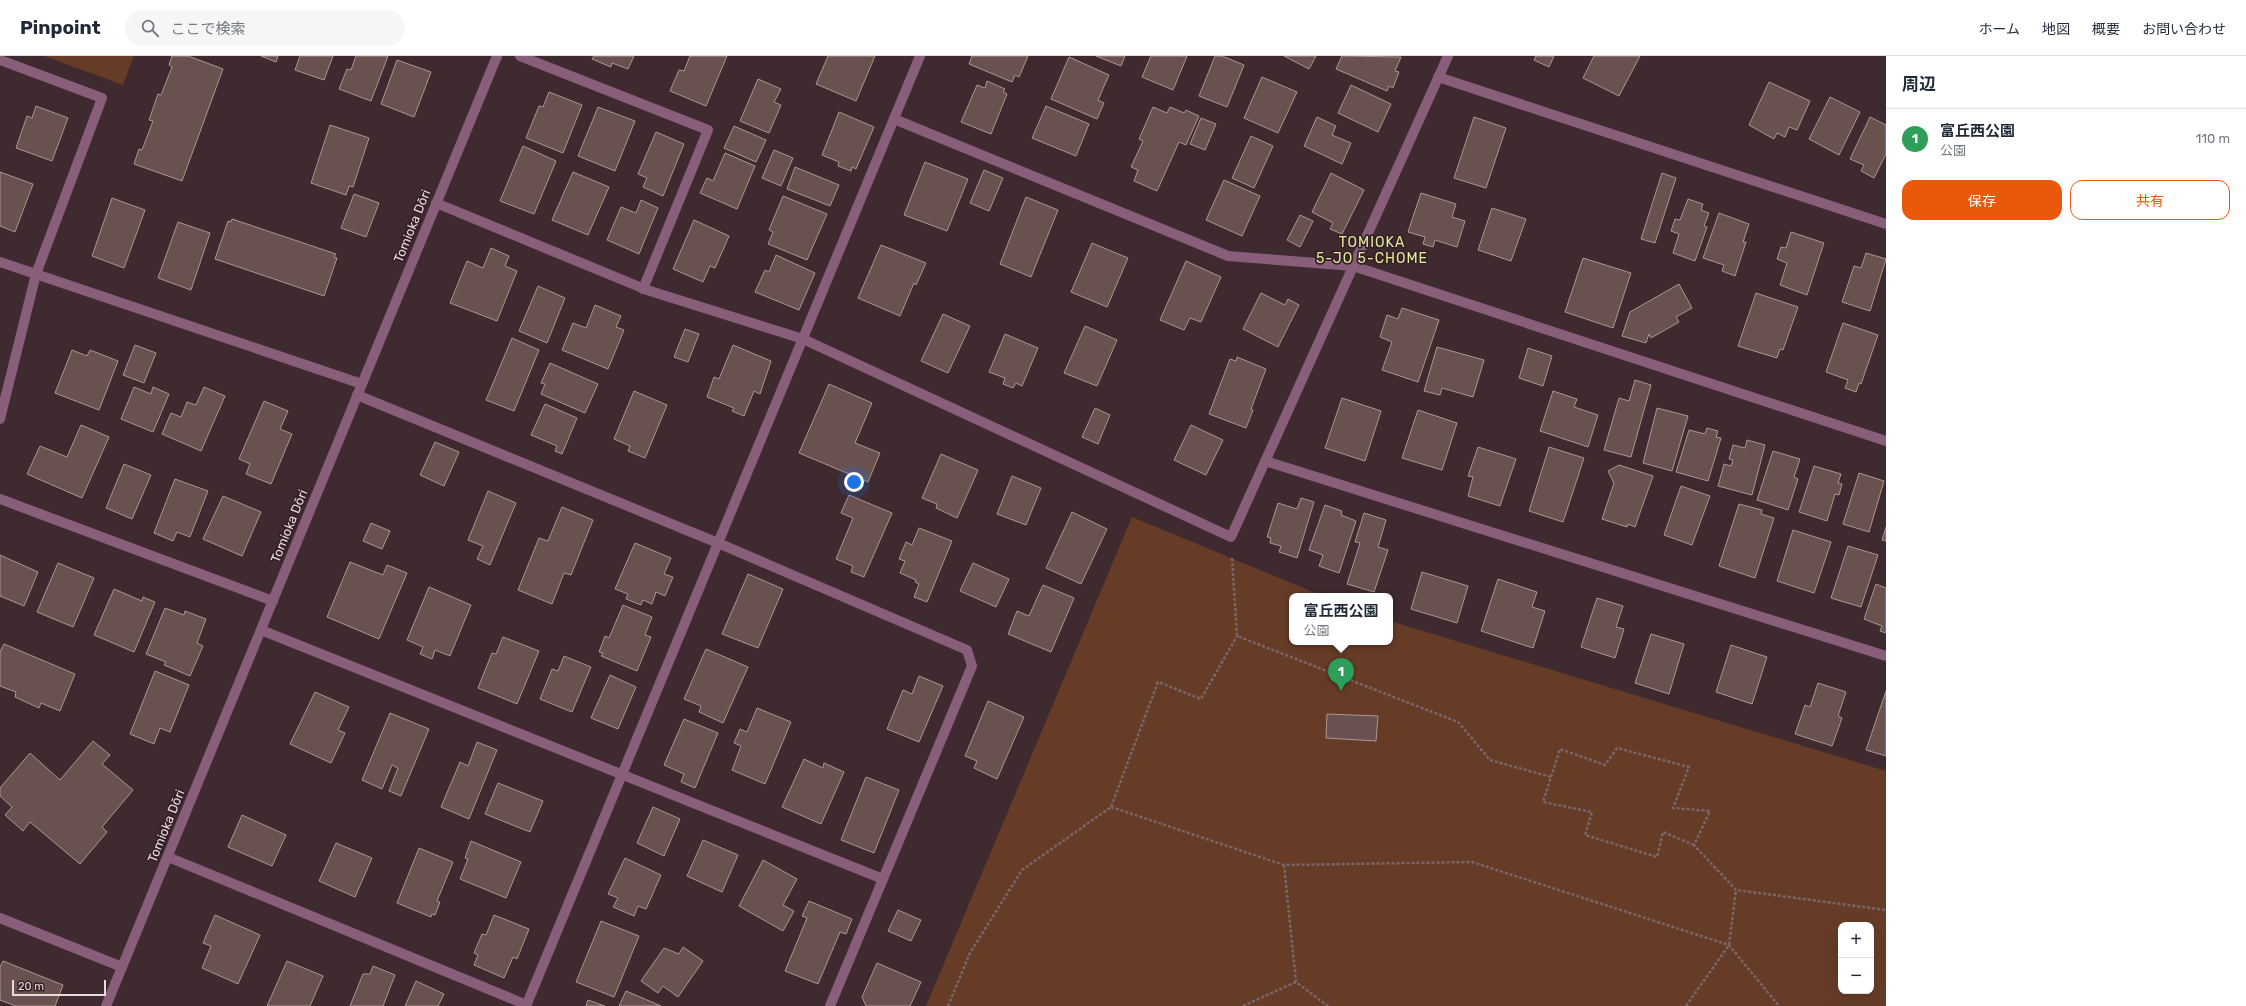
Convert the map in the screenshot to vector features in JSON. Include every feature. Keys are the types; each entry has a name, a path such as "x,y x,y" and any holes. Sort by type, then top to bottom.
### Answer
{"street":[{"name":"Tomioka Dōri","path":"106,1006 497,56"},
{"path":"520,56 708,130 643,289"},
{"path":"168,857 526,1006 920,56"},
{"path":"436,203 643,289 803,339 1231,537 1448,56"},
{"path":"0,60 102,98 36,274 0,419"},
{"path":"1438,77 1886,224"},
{"path":"894,119 1228,256 1353,266 1886,441"},
{"path":"0,262 362,384"},
{"path":"357,395 718,543 967,650 972,666 830,1006"},
{"path":"1265,461 1886,656"},
{"path":"0,499 273,601"},
{"path":"261,630 623,773 883,879"},
{"path":"0,918 122,967"}],"path":[{"path":"948,1006 970,953 1022,870 1111,807 1158,682 1201,700 1237,636 1231,537"},
{"path":"1237,636 1458,722 1490,760 1551,777"},
{"path":"1694,845 1710,810 1673,808 1688,767 1617,748 1605,765 1560,749 1543,802 1592,812 1585,835 1657,857 1663,832 1694,845 1736,890 1886,910"},
{"path":"1111,807 1284,865 1472,862 1729,945 1779,1006"},
{"path":"1284,865 1296,982 1328,1006"},
{"path":"1686,1006 1729,945 1736,890"},
{"path":"1243,1006 1296,982"}],"shaded area":[{"path":"44,56 134,56 123,85"},
{"path":"1132,517 1316,593 1289,593 1289,645 1393,645 1393,622 1886,771 1886,1006 926,1006"}],"building":[{"path":"172,56 188,56 223,69 182,181 134,164 139,149 142,150 153,121 149,120 158,94 161,95 172,67 169,65"},
{"path":"261,56 278,56 276,62"},
{"path":"300,56 333,56 324,80 295,70"},
{"path":"356,56 388,56 371,101 339,89 347,69 351,70"},
{"path":"594,56 634,56 628,69 612,63 611,67 592,59"},
{"path":"690,56 727,56 706,106 670,91 679,70 684,71"},
{"path":"828,56 875,56 856,101 816,84"},
{"path":"972,56 1028,56 1019,77 1015,75 1012,82 969,64"},
{"path":"1096,56 1125,56 1121,66"},
{"path":"1151,56 1187,56 1173,90 1142,77"},
{"path":"1215,56 1222,56 1244,65 1227,107 1199,96"},
{"path":"1284,56 1316,56 1309,69"},
{"path":"1342,56 1401,57 1395,71 1399,72 1393,88 1389,86 1387,91 1336,69"},
{"path":"1536,56 1554,56 1549,67 1534,60"},
{"path":"1594,56 1640,56 1619,96 1583,78"},
{"path":"1069,57 1109,75 1098,100 1104,103 1097,119 1051,99"},
{"path":"397,60 431,72 414,117 381,104"},
{"path":"1262,77 1297,92 1278,133 1244,118"},
{"path":"758,79 781,89 774,102 781,105 769,133 740,121"},
{"path":"987,81 1005,89 1003,92 1007,94 991,134 961,122 977,85 985,88"},
{"path":"1769,82 1810,101 1797,130 1789,127 1785,137 1777,133 1774,139 1749,125"},
{"path":"1351,85 1391,104 1378,132 1338,113"},
{"path":"549,92 582,105 563,153 526,138 539,106 543,107"},
{"path":"1830,97 1860,112 1839,155 1809,139"},
{"path":"36,106 68,118 52,161 16,148 27,116 32,118"},
{"path":"1046,106 1089,124 1076,156 1032,138"},
{"path":"598,107 635,121 615,171 578,156"},
{"path":"1153,107 1167,113 1170,107 1184,113 1186,110 1199,116 1186,145 1179,142 1157,191 1134,181 1138,170 1131,167 1143,141 1139,139"},
{"path":"839,112 874,127 856,169 852,167 851,171 838,166 839,162 822,155"},
{"path":"1317,117 1336,126 1332,135 1351,143 1342,164 1304,146"},
{"path":"1474,117 1506,128 1486,188 1454,178"},
{"path":"1870,117 1886,125 1886,154 1874,178 1861,171 1864,165 1850,159"},
{"path":"1201,118 1216,124 1205,150 1190,144"},
{"path":"330,125 369,138 353,187 349,186 346,195 311,183"},
{"path":"734,126 766,140 756,162 724,148"},
{"path":"656,132 684,144 663,196 643,187 647,178 638,174"},
{"path":"1251,136 1273,146 1254,188 1232,178"},
{"path":"523,146 556,161 534,214 500,201"},
{"path":"774,150 793,158 781,186 762,178"},
{"path":"725,153 755,166 737,209 700,193 707,178 713,181"},
{"path":"925,162 968,179 947,231 904,215"},
{"path":"795,167 839,185 830,206 787,189"},
{"path":"984,170 1003,178 989,211 970,203"},
{"path":"0,172 33,184 15,232 0,226"},
{"path":"573,172 609,187 588,235 552,220"},
{"path":"1331,173 1364,190 1342,234 1330,229 1333,223 1312,212"},
{"path":"1662,173 1676,178 1655,243 1641,239"},
{"path":"1224,180 1260,196 1242,236 1206,220"},
{"path":"1421,193 1456,204 1452,217 1465,221 1457,247 1435,240 1433,247 1423,244 1425,237 1408,232"},
{"path":"354,194 379,203 366,237 341,228"},
{"path":"783,196 827,214 807,260 768,244 773,232 769,230"},
{"path":"1026,197 1058,210 1031,277 1000,264"},
{"path":"112,198 145,210 124,268 92,256"},
{"path":"1688,199 1703,204 1701,210 1709,213 1704,226 1707,227 1695,261 1673,253 1679,234 1671,231 1675,219 1680,220"},
{"path":"641,200 658,208 639,254 607,240 621,207 636,213"},
{"path":"1492,208 1526,219 1511,261 1478,250"},
{"path":"1719,213 1749,224 1743,242 1746,242 1735,276 1722,271 1724,265 1703,258"},
{"path":"1300,215 1313,221 1300,247 1287,240"},
{"path":"232,219 336,254 334,257 337,258 324,296 215,259 228,221 231,222"},
{"path":"694,220 729,236 715,268 710,266 703,282 673,269"},
{"path":"178,222 210,233 191,290 158,278"},
{"path":"1791,232 1824,243 1807,295 1780,285 1787,263 1777,259 1781,247 1786,248"},
{"path":"1092,243 1128,258 1107,307 1071,292"},
{"path":"881,245 926,263 916,285 914,283 900,316 858,298"},
{"path":"491,248 509,256 505,266 517,271 497,321 450,303 467,261 483,268"},
{"path":"1866,253 1886,259 1870,311 1842,302 1854,266 1861,268"},
{"path":"776,255 815,273 799,310 755,292 765,270 769,272"},
{"path":"1583,258 1631,273 1613,328 1565,312"},
{"path":"1186,261 1221,277 1201,322 1190,318 1184,330 1160,320"},
{"path":"1679,284 1692,308 1676,317 1679,322 1651,338 1649,334 1646,343 1622,336 1630,312"},
{"path":"538,286 565,298 547,343 519,331"},
{"path":"1261,293 1285,305 1288,299 1299,305 1278,347 1243,329"},
{"path":"1756,293 1798,307 1783,350 1780,349 1777,358 1738,346"},
{"path":"595,305 621,316 616,327 624,330 608,369 562,350 573,323 586,328"},
{"path":"1402,308 1439,320 1418,382 1382,370 1392,342 1380,337 1387,315 1398,319"},
{"path":"943,314 970,326 948,373 921,361"},
{"path":"1843,323 1878,335 1861,384 1859,383 1856,392 1845,388 1848,380 1826,372"},
{"path":"1085,326 1117,340 1097,386 1064,373"},
{"path":"685,329 699,334 688,362 674,357"},
{"path":"1005,334 1038,348 1022,386 1016,383 1013,388 1003,384 1005,378 989,372"},
{"path":"512,338 539,350 514,411 486,400"},
{"path":"135,345 156,353 144,383 123,375"},
{"path":"733,345 771,361 760,394 754,391 744,416 732,411 734,408 707,397 714,377 719,379"},
{"path":"1437,347 1484,360 1473,397 1442,388 1440,395 1424,391"},
{"path":"1528,348 1552,356 1543,386 1519,378"},
{"path":"72,350 87,356 90,350 118,361 99,410 55,393"},
{"path":"1237,357 1266,369 1251,409 1253,410 1246,428 1209,414 1230,359 1236,361"},
{"path":"550,363 598,384 585,413 541,394 545,384 541,383"},
{"path":"1635,380 1651,385 1631,457 1604,450 1619,398 1629,401"},
{"path":"829,384 872,403 855,443 880,453 868,482 799,453"},
{"path":"134,387 151,394 153,387 169,394 153,432 121,419"},
{"path":"204,387 225,396 201,451 162,434 171,413 181,417 187,402 196,405"},
{"path":"634,391 667,405 645,458 628,451 630,446 614,439"},
{"path":"1553,391 1577,399 1574,407 1598,415 1588,447 1540,431"},
{"path":"1342,398 1381,411 1365,461 1325,448"},
{"path":"264,401 288,411 280,429 292,434 271,484 246,474 250,464 239,459"},
{"path":"545,404 577,418 562,454 555,451 557,446 531,435"},
{"path":"1095,408 1110,415 1098,444 1082,437"},
{"path":"1657,408 1688,416 1672,471 1643,463"},
{"path":"1418,410 1457,423 1442,470 1402,458"},
{"path":"81,425 109,437 82,498 27,474 40,446 67,457"},
{"path":"1191,425 1223,440 1206,475 1174,460"},
{"path":"1707,428 1718,431 1716,437 1721,438 1708,481 1676,472 1689,430 1705,434"},
{"path":"1747,440 1765,445 1752,495 1718,486 1724,464 1731,466 1733,460 1729,459 1733,445 1745,448"},
{"path":"435,442 459,452 444,486 420,475"},
{"path":"1478,447 1516,459 1500,506 1468,496 1473,477 1468,476"},
{"path":"1549,447 1584,458 1563,522 1529,511"},
{"path":"1773,451 1800,459 1794,477 1798,479 1788,510 1757,500"},
{"path":"941,454 978,470 957,518 936,508 937,504 922,498"},
{"path":"124,464 151,475 132,519 106,508"},
{"path":"1619,465 1653,476 1635,527 1628,524 1627,527 1602,519 1614,483 1608,471"},
{"path":"1814,466 1841,474 1838,483 1842,484 1839,495 1835,494 1827,521 1799,512"},
{"path":"1859,473 1884,481 1869,532 1843,524"},
{"path":"1012,476 1041,488 1026,525 997,514"},
{"path":"175,479 208,491 190,537 177,532 173,541 154,533"},
{"path":"1681,486 1710,496 1692,545 1664,535"},
{"path":"488,491 516,503 490,565 477,559 483,546 468,540"},
{"path":"849,495 892,513 864,577 851,572 853,566 836,559 853,518 841,513"},
{"path":"223,496 261,512 242,556 203,539"},
{"path":"1301,498 1314,502 1297,558 1279,552 1281,546 1270,543 1271,538 1267,537 1278,503 1297,509"},
{"path":"1739,504 1762,510 1761,514 1774,518 1755,578 1719,566"},
{"path":"1325,505 1342,511 1341,515 1356,521 1339,573 1319,566 1323,555 1309,550"},
{"path":"562,507 593,520 571,575 564,573 552,604 518,590 539,538 548,541"},
{"path":"1072,512 1107,529 1081,584 1046,568"},
{"path":"1364,513 1386,520 1378,547 1388,550 1374,592 1347,584 1360,543 1355,542"},
{"path":"371,523 390,531 382,549 363,541"},
{"path":"1886,527 1886,541 1882,540"},
{"path":"919,528 952,541 927,602 914,597 919,584 915,582 916,580 900,573 905,561 899,559 906,542 912,545"},
{"path":"1793,530 1831,542 1814,593 1777,581"},
{"path":"635,543 671,558 664,574 673,577 665,596 656,592 652,604 643,600 641,605 626,599 628,594 615,589"},
{"path":"1848,546 1878,555 1861,607 1831,598"},
{"path":"0,555 38,572 24,606 0,596"},
{"path":"350,562 383,575 387,565 407,573 379,639 327,617"},
{"path":"58,563 94,578 73,627 37,612"},
{"path":"973,563 1009,579 996,607 960,591"},
{"path":"1422,572 1468,586 1457,623 1411,609"},
{"path":"748,574 783,589 758,648 722,634"},
{"path":"1498,579 1537,592 1532,607 1545,611 1533,648 1481,631"},
{"path":"1876,584 1886,588 1886,633 1880,631 1882,626 1864,619"},
{"path":"1043,585 1074,598 1051,652 1008,634 1017,611 1029,616"},
{"path":"429,587 471,605 450,656 435,650 432,659 420,654 423,647 407,640"},
{"path":"114,589 142,601 143,597 155,602 134,652 94,635"},
{"path":"1597,598 1623,606 1616,627 1624,629 1615,658 1581,647"},
{"path":"623,605 652,617 645,635 651,637 637,671 601,656 603,653 599,652 605,636 609,638"},
{"path":"165,608 184,615 185,611 206,619 197,643 203,646 190,676 164,665 166,662 146,654"},
{"path":"1651,634 1684,644 1669,694 1635,683"},
{"path":"503,637 539,651 517,704 478,688 492,653 496,654"},
{"path":"4,644 75,674 60,711 41,703 39,708 15,697 16,692 0,686 0,652"},
{"path":"1731,645 1767,657 1752,704 1716,692"},
{"path":"706,649 748,667 723,723 699,712 701,706 684,699"},
{"path":"564,656 591,667 572,712 540,699 552,669 558,671"},
{"path":"155,671 189,685 170,732 160,728 154,744 130,734"},
{"path":"610,675 636,687 618,729 591,718"},
{"path":"919,676 943,686 919,742 887,729 903,690 912,694"},
{"path":"1818,683 1846,692 1838,716 1842,718 1832,746 1795,734 1805,705 1810,707"},
{"path":"1886,691 1886,756 1866,750"},
{"path":"315,692 349,707 338,730 345,733 331,763 290,744"},
{"path":"988,701 1024,717 997,779 974,768 977,761 965,756"},
{"path":"757,708 791,722 765,784 732,770 741,746 734,743 740,729 747,732"},
{"path":"390,713 429,729 401,796 389,791 398,768 392,765 382,789 362,780"},
{"path":"1327,714 1378,716 1376,741 1326,738"},
{"path":"684,719 718,733 695,788 681,782 684,774 664,765"},
{"path":"93,741 110,755 102,764 133,790 102,827 107,832 80,864 30,822 23,831 5,815 12,807 0,796 0,788 30,753 60,780"},
{"path":"477,742 497,750 469,819 441,807 460,762 468,766"},
{"path":"804,759 823,768 824,763 844,772 821,824 782,807"},
{"path":"866,777 899,790 874,853 841,840"},
{"path":"498,783 543,801 530,832 485,814"},
{"path":"653,807 680,819 664,856 637,843"},
{"path":"242,815 286,835 272,866 228,847"},
{"path":"703,840 738,855 722,892 687,876"},
{"path":"471,841 521,862 506,898 460,879 468,859 465,858"},
{"path":"336,843 372,858 355,897 319,881"},
{"path":"419,848 453,862 437,901 440,902 435,915 432,914 431,917 397,903"},
{"path":"625,858 661,875 646,909 638,906 634,916 613,907 618,898 608,894"},
{"path":"763,860 797,879 783,905 794,911 783,931 739,906"},
{"path":"809,901 852,919 846,934 840,932 818,984 785,971 807,918 802,916"},
{"path":"898,910 921,920 911,941 888,931"},
{"path":"215,915 260,935 238,984 202,968 211,946 203,943"},
{"path":"494,915 529,929 517,959 513,957 504,978 474,965 478,955 474,953 482,934 486,935"},
{"path":"601,921 639,936 614,997 576,982"},
{"path":"683,947 703,961 678,997 663,986 658,993 641,981 664,948 679,954"},
{"path":"3,961 63,985 55,1006 16,1006 0,1000 0,967"},
{"path":"287,961 323,976 310,1006 267,1006"},
{"path":"877,963 921,982 910,1006 866,1006 862,997"},
{"path":"373,966 395,975 383,1006 350,1006 363,974 370,974"},
{"path":"416,981 444,994 438,1006 405,1006"},
{"path":"626,991 661,1006 619,1006"},
{"path":"588,1000 605,1006 586,1006"}],"place":[{"name":"富丘西公園","path":"1341,691"}],"district":[{"name":"TOMIOKA 5-JO 5-CHOME","path":"1372,250"}]}
